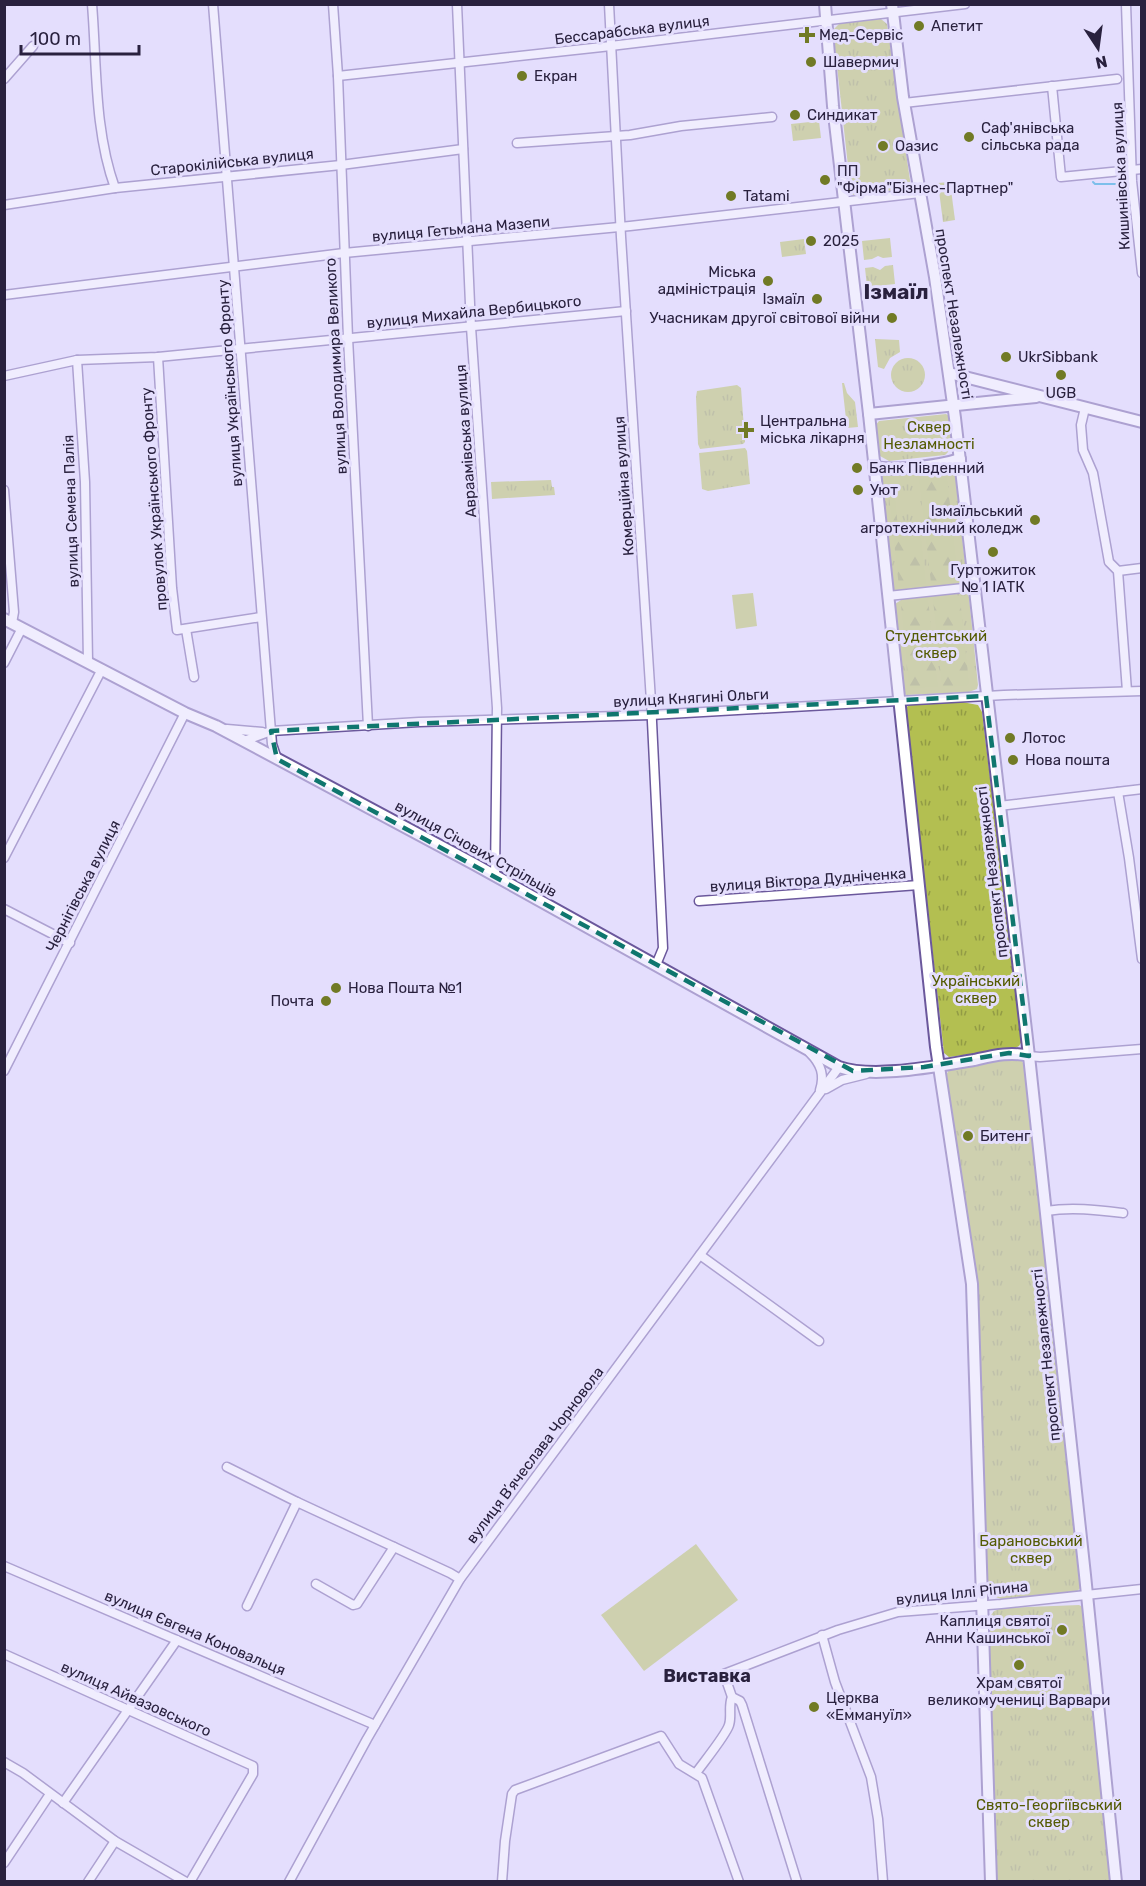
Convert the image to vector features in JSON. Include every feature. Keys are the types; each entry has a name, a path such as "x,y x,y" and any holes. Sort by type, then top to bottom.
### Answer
{"main road":[{"path":"825,4 833,106 869,414 939,1065 972,1284 991,1881"},
{"name":"проспект Незалежності","path":"892,8 904,103 949,373 960,459 1029,1056 1116,1881"},
{"path":"949,373 1142,422"},
{"path":"869,414 1043,397"},
{"path":"874,467 885,469 960,459"},
{"name":"вулиця Січових Стрільців","path":"13,623 185,713 244,741 495,876 839,1067 853,1071 875,1072 939,1065 1009,1053 1029,1056"}],"street":[{"path":"92,4 102,142 106,163 115,188"},
{"name":"вулиця Українського Фронту","path":"213,4 261,617 272,744 277,759"},
{"name":"вулиця Володимира Великого","path":"333,4 368,726"},
{"name":"Авраамівська вулиця","path":"457,4 471,327 497,719 495,876"},
{"name":"Комерційна вулиця","path":"609,4 663,948 656,965"},
{"name":"Бессарабська вулиця","path":"338,76 826,21 892,8 965,4"},
{"name":"Кишинівська вулиця","path":"1126,4 1142,273"},
{"path":"4,79 33,46"},
{"path":"904,103 1117,79"},
{"path":"1052,87 1061,177 1137,170"},
{"path":"517,144 615,136 681,126 772,117"},
{"name":"Старокілійська вулиця","path":"4,205 115,188 341,165 463,149"},
{"name":"вулиця Гетьмана Мазепи","path":"4,295 344,253 620,227 920,193"},
{"name":"вулиця Михайла Вербицького","path":"4,376 77,360 158,357 626,310"},
{"name":"провулок Українського Фронту","path":"158,357 172,588 177,630 186,629 194,677"},
{"name":"вулиця Семена Палія","path":"77,360 85,482 88,662"},
{"path":"1085,408 1081,425 1083,450 1093,473 1109,562 1118,570 1127,691"},
{"path":"4,490 14,612 4,663"},
{"path":"1118,570 1142,568"},
{"path":"888,596 974,587"},
{"path":"186,629 261,617"},
{"path":"4,858 102,669"},
{"name":"вулиця Княгині Ольги","path":"244,741 271,731 419,722 651,715 986,696 1142,691"},
{"name":"Чернігівська вулиця","path":"4,1071 185,713"},
{"path":"216,726 234,731 271,731"},
{"path":"999,806 1142,789"},
{"path":"1118,792 1142,959"},
{"name":"вулиця Віктора Дудніченка","path":"699,901 919,885"},
{"path":"4,909 70,943"},
{"path":"806,1049 821,1068 822,1081 818,1095"},
{"path":"1029,1056 1142,1049"},
{"name":"вулиця Вʼячеслава Чорновола","path":"289,1881 375,1725 460,1579 839,1067"},
{"path":"818,1095 842,1080 875,1072"},
{"path":"1046,1211 1084,1209 1123,1213"},
{"path":"700,1255 819,1341"},
{"path":"227,1467 460,1579"},
{"path":"247,1606 297,1502"},
{"path":"316,1584 352,1605 357,1604 394,1547"},
{"name":"вулиця Євгена Коновальця","path":"4,1566 375,1725"},
{"name":"вулиця Іллі Ріпина","path":"732,1697 724,1674 822,1635 898,1612 1142,1589"},
{"path":"822,1635 835,1682 871,1777 878,1820 883,1881"},
{"path":"63,1803 177,1640"},
{"name":"вулиця Айвазовського","path":"4,1654 253,1766 253,1774 188,1881"},
{"path":"696,1773 726,1731 730,1719 729,1705 732,1697 740,1701 797,1881"},
{"path":"502,1881 512,1794 517,1788 661,1736 679,1764 696,1773 704,1781 736,1880"},
{"path":"4,1762 23,1773 116,1841 188,1881"},
{"path":"4,1863 50,1794"},
{"path":"88,1881 116,1841"}],"highlighted area":[{"path":"986,696 1029,1056 1009,1053 924,1067 853,1071 277,759 271,731"}],"green space":[{"path":"881,19 887,24 911,187 909,190 855,196 851,193 833,30 840,23"},
{"path":"819,121 821,138 793,141 791,124"},
{"path":"950,182 955,220 943,222 938,183"},
{"path":"890,238 892,257 878,256 864,260 862,241"},
{"path":"804,239 806,254 782,257 780,242"},
{"path":"893,265 895,284 867,287 865,268 873,267 880,270 885,266"},
{"path":"875,339 899,340 900,352 890,358 884,369 878,367"},
{"path":"908,358 920,363 925,375 920,387 908,392 896,387 891,375 896,363"},
{"path":"842,383 855,402 858,427 847,428"},
{"path":"737,385 741,388 745,442 700,449 697,391"},
{"name":"Сквер Незламності","path":"946,414 949,416 952,442 945,455 889,461 880,456 875,426 879,421"},
{"path":"940,418 942,429 923,451 920,420"},
{"path":"745,448 750,484 708,491 702,489 699,453"},
{"name":"Студентський сквер","path":"948,465 955,473 967,581 961,584 895,591 892,588 881,476 883,473"},
{"path":"947,477 958,578 931,583 919,479"},
{"path":"551,480 555,495 492,499 491,482"},
{"path":"895,495 898,529 920,527 926,584 899,587 889,496"},
{"name":"Студентський сквер","path":"964,591 969,597 977,689 969,692 906,695 903,691 895,604 904,598"},
{"path":"753,593 757,626 736,629 732,595"},
{"path":"957,596 960,598 969,683 967,686 942,687 933,599"},
{"path":"928,599 938,687 912,688 909,686 901,605 903,602"},
{"name":"Український сквер","path":"962,702 978,705 982,712 1022,1041 1015,1048 949,1057 944,1053 905,708 911,704"},
{"name":"Барановський сквер","path":"1016,1057 1021,1059 1024,1065 1080,1588 1076,1593 1001,1599 990,1595 988,1587 977,1283 946,1075 953,1067"},
{"path":"696,1544 738,1600 644,1671 601,1615"},
{"name":"Свято-Георгіївський сквер","path":"1079,1605 1083,1607 1113,1881 995,1881 989,1618 994,1611 1002,1608"}],"waterway":[{"path":"1093,182 1095,184 1122,184 1125,198"}],"place":[{"name":"Апетит","path":"919,26"},
{"name":"Мед-Сервіс","path":"807,35"},
{"name":"Шавермич","path":"811,62"},
{"name":"Екран","path":"522,76"},
{"name":"Синдикат","path":"795,115"},
{"name":"Саф'янівська сільська рада","path":"969,137"},
{"name":"Оазис","path":"883,146"},
{"name":"ПП \"Фірма\"Бізнес-Партнер\"","path":"825,180"},
{"name":"Tatami","path":"731,196"},
{"name":"2025","path":"811,241"},
{"name":"Міська адміністрація","path":"768,281"},
{"name":"Ізмаїл","path":"817,299"},
{"name":"Учасникам другої світової війни","path":"892,318"},
{"name":"UkrSibbank","path":"1006,357"},
{"name":"UGB","path":"1061,375"},
{"name":"Центральна міська лікарня","path":"746,430"},
{"name":"Банк Південний","path":"857,468"},
{"name":"Уют","path":"858,490"},
{"name":"Ізмаїльський агротехнічний коледж","path":"1035,520"},
{"name":"Гуртожиток № 1 ІАТК","path":"993,552"},
{"name":"Лотос","path":"1010,738"},
{"name":"Нова пошта","path":"1013,760"},
{"name":"Нова Пошта №1","path":"336,988"},
{"name":"Почта","path":"326,1001"},
{"name":"Битенг","path":"968,1136"},
{"name":"Каплиця cвятої Анни Кашинської","path":"1062,1630"},
{"name":"Храм святої великомучениці Варвари","path":"1019,1665"},
{"name":"Церква «Еммануїл»","path":"814,1707"}],"district":[{"name":"Ізмаїл","path":"896,292"},
{"name":"Виставка","path":"707,1676"}]}
